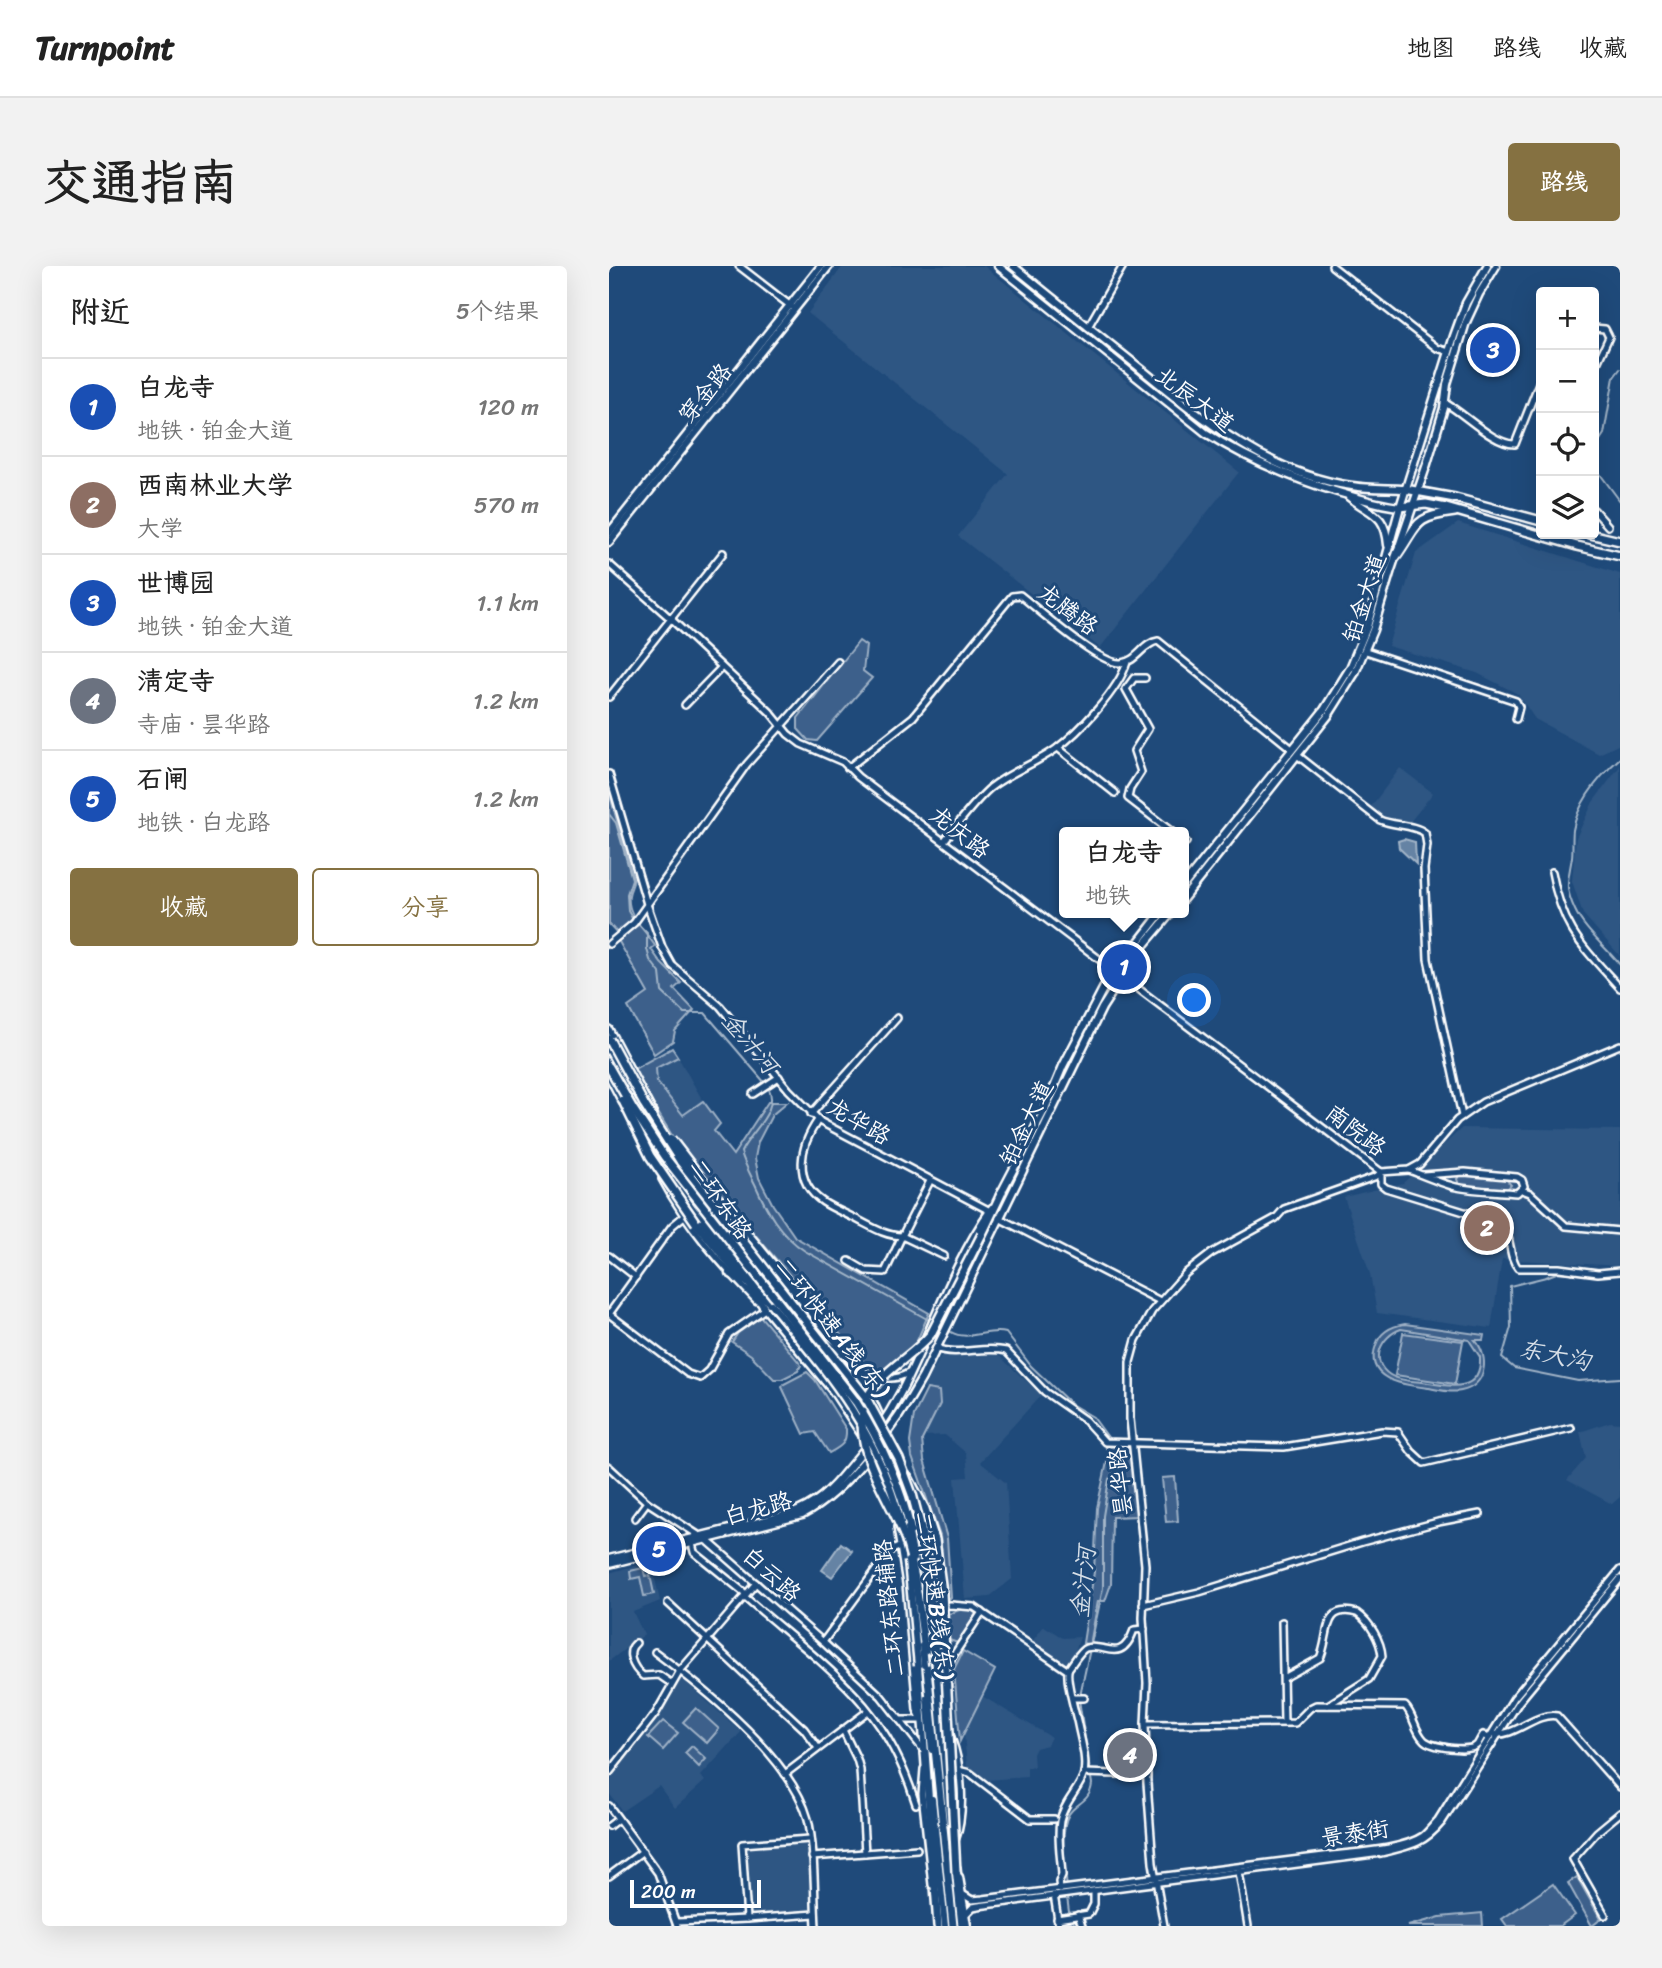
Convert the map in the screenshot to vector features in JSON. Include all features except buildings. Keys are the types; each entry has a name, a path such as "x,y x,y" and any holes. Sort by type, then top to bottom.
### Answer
{"highway":[{"path":"1405,489 1462,499 1536,520"},
{"path":"1399,507 1426,504 1620,556"},
{"path":"1396,557 1417,524 1424,519 1461,512"},
{"path":"1599,536 1620,541"},
{"name":"二环快速A线(东)","path":"609,1039 661,1132 695,1181 856,1382 878,1417 902,1466 918,1516 927,1560 956,1872 965,1926"},
{"path":"610,1073 647,1149 670,1187 734,1270 770,1305"},
{"name":"二环快速B线(东)","path":"610,1073 664,1156 841,1381 869,1423 894,1477 908,1519 916,1562 952,1926"},
{"path":"633,1085 652,1115 707,1187 853,1362 884,1428"},
{"path":"925,1650 910,1556 905,1537 880,1486 867,1451 861,1423 863,1410 877,1382 930,1334 1002,1192"},
{"path":"903,1468 925,1509 936,1540 942,1592 956,1872"},
{"path":"925,1752 937,1926"}],"main road":[{"name":"穿金路","path":"609,542 793,307 821,266"},
{"name":"穿金路","path":"609,533 829,266"},
{"name":"北辰大道","path":"997,266 1206,433 1270,468 1345,494 1399,507"},
{"name":"北辰大道","path":"1013,266 1213,426 1248,447 1296,470 1332,482 1351,486 1405,489"},
{"name":"铂金大道","path":"1189,891 1295,752 1350,668 1367,627 1399,507 1465,303 1487,266"},
{"name":"铂金大道","path":"1189,880 1342,695 1366,651 1418,491 1471,309 1496,266"},
{"path":"1345,494 1382,520 1386,528 1388,549"},
{"name":"铂金大道","path":"930,1361 1057,1091 1063,1066 1114,970 1157,918"},
{"name":"铂金大道","path":"917,1357 954,1275 1101,1008 1122,975 1167,918"},
{"name":"二环东路","path":"609,1050 705,1216 770,1305"},
{"name":"二环东路","path":"609,1057 669,1177 693,1211 844,1394 864,1427 886,1474 906,1545 925,1709"},
{"path":"678,1168 707,1202"},
{"path":"739,1266 749,1284"},
{"path":"729,1273 749,1284"},
{"path":"917,1357 921,1365 930,1361"},
{"name":"白龙路","path":"884,1428 917,1357"},
{"name":"白龙路","path":"609,1561 790,1514 814,1503 835,1485 868,1449 912,1395 930,1361"},
{"name":"白龙路","path":"609,1561 704,1538"},
{"path":"940,1708 954,1844 964,1895 965,1926"},
{"path":"925,1709 922,1720 945,1926"},
{"path":"925,1709 952,1926"}],"street":[{"path":"739,266 793,307"},
{"path":"1089,327 1123,266"},
{"path":"1332,266 1437,348 1449,352"},
{"path":"1599,328 1605,329 1609,337 1599,359"},
{"path":"1445,403 1494,438 1510,445 1515,444 1536,391"},
{"path":"1599,516 1608,526"},
{"path":"609,697 723,553"},
{"name":"龙庆路","path":"609,564 671,619 801,744 835,758 1031,909 1122,975"},
{"name":"龙腾路","path":"848,768 913,717 1011,596 1016,594 1082,644 1114,663"},
{"path":"1115,684 1117,676 1114,663 1133,660 1153,642 1158,641 1380,820 1392,825 1416,828 1425,833 1428,959 1462,1116"},
{"path":"1366,651 1515,701 1519,707 1516,719"},
{"path":"944,841 992,787 1058,748 1100,705 1124,670 1126,662"},
{"path":"609,944 636,920 747,764 838,663"},
{"path":"685,705 721,668"},
{"path":"1145,678 1134,678 1126,689 1148,729 1134,751 1141,772 1130,789 1128,798 1166,827"},
{"path":"1058,748 1115,793"},
{"name":"龙华路","path":"609,774 647,904 664,954 672,965 720,1006 818,1120 990,1211"},
{"path":"1552,872 1559,905 1575,938 1620,988"},
{"name":"南院路","path":"1122,975 1381,1172 1409,1170 1420,1164 1462,1116 1483,1102 1620,1045"},
{"path":"811,1114 897,1018"},
{"name":"二环东路辅路","path":"609,1030 651,1109 686,1163 707,1202 857,1385 884,1428 903,1468 923,1533 940,1708 957,1752 961,1824 954,1844"},
{"name":"二环东路辅路","path":"610,1073 668,1190 684,1216 729,1273 770,1305 833,1392 868,1449 891,1503 901,1546 917,1710 922,1720"},
{"path":"753,1094 779,1077"},
{"path":"818,1120 808,1133 802,1154 803,1177 809,1188 824,1203 890,1236 902,1236 944,1256"},
{"path":"1409,1170 1456,1187 1517,1193 1522,1190"},
{"path":"1381,1172 1381,1184 1386,1188 1500,1223 1508,1233 1513,1260 1518,1268 1559,1268 1598,1273 1620,1271"},
{"name":"昙华路","path":"1164,1926 1156,1880 1147,1775 1147,1683 1143,1605 1146,1566 1130,1419 1130,1362 1136,1340 1160,1301 1199,1262 1276,1218 1284,1209 1377,1176 1381,1172"},
{"path":"1423,1175 1465,1172 1517,1177 1523,1182 1522,1190"},
{"path":"849,1261 866,1271 885,1272 930,1181"},
{"path":"1522,1190 1566,1226 1620,1231"},
{"path":"684,1216 672,1226 609,1314 688,1374 700,1378 709,1370 729,1334 770,1305"},
{"path":"999,1218 1160,1301"},
{"path":"609,1256 636,1277"},
{"path":"812,1329 866,1373 884,1378 900,1377 912,1369"},
{"path":"936,1348 951,1352 985,1349 1006,1351 1045,1392 1085,1420 1105,1443 1284,1447 1381,1431 1398,1432 1411,1451 1424,1463 1571,1428"},
{"name":"白云路","path":"609,1467 647,1502 704,1538 823,1642 881,1696 925,1752"},
{"path":"635,1518 647,1502"},
{"path":"1143,1605 1199,1592 1362,1542 1480,1514"},
{"path":"692,1543 694,1552 857,1697 883,1732 908,1776 916,1804"},
{"path":"823,1642 890,1551 901,1546"},
{"name":"景泰街","path":"964,1895 978,1900 1156,1880 1380,1848 1416,1839 1424,1835 1438,1820 1514,1699 1620,1570"},
{"name":"景泰街","path":"1075,1890 1094,1891 1156,1880 1381,1853 1418,1844 1427,1839 1442,1822 1492,1735 1620,1579"},
{"path":"609,1773 656,1713 680,1671 756,1583"},
{"path":"668,1603 804,1729 818,1748"},
{"path":"932,1606 967,1606 982,1612 1025,1644 1067,1670"},
{"path":"938,1679 982,1612"},
{"path":"1284,1678 1320,1658 1325,1645 1326,1628 1331,1619 1345,1612 1357,1613 1371,1628 1382,1656 1369,1679 1328,1705"},
{"path":"1282,1622 1284,1723"},
{"path":"1089,1772 1067,1681 1067,1670 1080,1652 1091,1648 1115,1650 1123,1647 1134,1630 1144,1629"},
{"path":"636,1643 629,1653 639,1673 643,1676 659,1675 672,1684"},
{"path":"655,1652 770,1752 797,1793 808,1820 816,1926"},
{"path":"1073,1698 1084,1698"},
{"path":"1145,1724 1299,1722 1313,1706 1405,1706 1421,1737 1433,1745 1448,1748 1472,1747 1478,1744 1483,1735 1506,1734 1552,1714 1557,1716 1620,1787"},
{"path":"785,1774 868,1711"},
{"path":"900,1720 922,1720"},
{"path":"842,1730 860,1770 865,1853"},
{"path":"925,1752 922,1794 937,1926"},
{"path":"958,1770 970,1773 1030,1819 1054,1819"},
{"path":"1089,1772 1147,1775"},
{"path":"1061,1891 1060,1821 1069,1797 1089,1772"},
{"path":"609,1806 662,1881 677,1924 815,1914"},
{"path":"1605,1915 1573,1859 1597,1832 1620,1813"},
{"path":"609,1826 618,1819"},
{"path":"747,1919 742,1843 810,1839"},
{"path":"811,1857 917,1849"},
{"path":"609,1876 643,1851"},
{"path":"1239,1872 1248,1926"},
{"name":"景泰街","path":"966,1914 973,1907 1053,1895 1061,1891"},
{"path":"1053,1895 1057,1924 1074,1916 1089,1914 1093,1910 1094,1891"},
{"path":"1074,1916 1082,1926"}],"shaded area":[{"path":"843,266 984,266 1239,472 1100,648 958,536 1008,474 808,313"},
{"path":"1458,523 1620,574 1620,744 1599,754 1535,719 1518,694 1477,673 1388,646 1416,553"},
{"path":"859,641 866,646 863,671 872,678 817,741 808,740 798,729 798,718"},
{"path":"1620,766 1620,956 1583,914 1572,881 1576,838 1593,802"},
{"path":"1400,768 1433,793 1410,822 1391,820 1370,808"},
{"path":"609,792 633,878 629,895 630,909 655,946 651,949 681,983 674,989 694,1010 675,1031 673,1041 654,1054 628,1007 648,993 618,940 620,936 609,924"},
{"path":"1404,839 1415,842 1416,864 1399,848 1398,841"},
{"path":"672,1048 678,1057 656,1068 657,1082 683,1115 703,1101 720,1124 714,1131 733,1155 768,1102 787,1102 772,1115 758,1142 755,1158 759,1178 773,1205 795,1237 929,1313 913,1350 885,1374 869,1368 676,1142 632,1070"},
{"path":"678,1057 703,1101 683,1115 657,1082 656,1068"},
{"path":"1462,1128 1620,1130 1620,1266 1502,1259 1491,1328 1377,1313 1370,1274 1344,1197 1403,1183"},
{"path":"1461,1174 1506,1179 1511,1185 1506,1190 1459,1185 1457,1179"},
{"path":"762,1318 801,1365 798,1371 782,1379 774,1379 751,1355 732,1342 738,1333"},
{"path":"1405,1324 1484,1335 1483,1340 1475,1340 1483,1354 1481,1377 1470,1388 1453,1392 1398,1383 1381,1374 1375,1366 1374,1357 1378,1340 1391,1328","holes":["1401,1329 1469,1340 1480,1357 1479,1369 1469,1383 1451,1386 1397,1378 1390,1375 1380,1363 1383,1343"]},
{"path":"1403,1333 1463,1341 1455,1384 1395,1375"},
{"path":"993,1350 1041,1395 980,1462 1006,1483 1012,1579 989,1597 965,1599 955,1478 968,1477 966,1453 945,1435 925,1436 940,1404 939,1391 923,1389 942,1354"},
{"path":"807,1372 846,1429 842,1444 829,1453 815,1432 804,1434 782,1387"},
{"path":"927,1389 939,1391 940,1404 922,1440 924,1460 947,1538 951,1598 946,1599 940,1536 912,1457 910,1442 914,1415"},
{"path":"1610,1422 1620,1423 1620,1497 1612,1504 1567,1480 1586,1458 1580,1432"},
{"path":"1105,1446 1131,1448 1138,1516 1112,1517 1111,1584 1105,1601 1098,1601 1090,1645 1083,1643 1094,1572 1097,1508 1109,1453"},
{"path":"1175,1477 1178,1521 1166,1522 1162,1478"},
{"path":"841,1543 852,1551 832,1577 822,1570"},
{"path":"651,1561 660,1601 633,1612 644,1635 609,1661 609,1573"},
{"path":"643,1568 645,1576 650,1575 654,1594 644,1596 640,1577 631,1579 630,1571"},
{"path":"962,1609 977,1614 958,1643 949,1640 946,1615"},
{"path":"1044,1626 1063,1638 1080,1637 1067,1666 1031,1643"},
{"path":"963,1651 995,1670 960,1741 954,1669"},
{"path":"681,1678 741,1732 701,1776 705,1781 675,1808 659,1786 622,1811 609,1793 609,1780"},
{"path":"982,1696 1051,1737 1047,1745 1036,1748 1033,1754 1034,1767 1027,1768 1027,1777 973,1781 968,1776 964,1734"},
{"path":"696,1708 719,1729 707,1743 683,1722"},
{"path":"663,1721 678,1733 663,1750 648,1737"},
{"path":"692,1746 706,1759 699,1767 685,1753"},
{"path":"807,1843 811,1911 750,1915 745,1846"},
{"path":"1577,1877 1601,1919 1592,1926 1568,1883"},
{"path":"1553,1884 1575,1915 1560,1926 1507,1926 1502,1919"},
{"path":"1482,1913 1483,1926 1408,1926 1440,1917"}],"waterway":[{"name":"东大沟","path":"1599,442 1604,434 1614,377 1620,369"},
{"name":"东大沟","path":"1599,472 1620,501"},
{"name":"东大沟","path":"1620,758 1598,781 1580,809 1573,830 1568,884 1569,895 1579,917 1620,965"},
{"name":"金汁河","path":"609,814 616,823 632,879 627,894 628,911 647,933 647,949 650,960 660,973 662,992 684,1013 705,1013 765,1083"},
{"name":"金汁河","path":"768,1087 771,1096 768,1112 741,1152 769,1213 788,1237 805,1251 927,1319"},
{"name":"东大沟","path":"1609,1275 1559,1272 1510,1286 1511,1327 1502,1358 1514,1368 1578,1381 1620,1378"},
{"name":"金汁河","path":"951,1332 964,1336 1006,1333 1031,1366 1071,1404 1093,1417 1110,1440"},
{"name":"金汁河","path":"1067,1888 1063,1850 1066,1821 1072,1810 1089,1795 1092,1784 1079,1700 1103,1588 1103,1516 1109,1479 1120,1455 1114,1444"},
{"name":"金汁河","path":"1067,1897 1075,1926"}],"place":[{"name":"世博园","path":"1493,350"},
{"name":"白龙寺","path":"1124,967"},
{"name":"西南林业大学","path":"1487,1228"},
{"name":"石闸","path":"659,1549"},
{"name":"清定寺","path":"1130,1755"}]}
